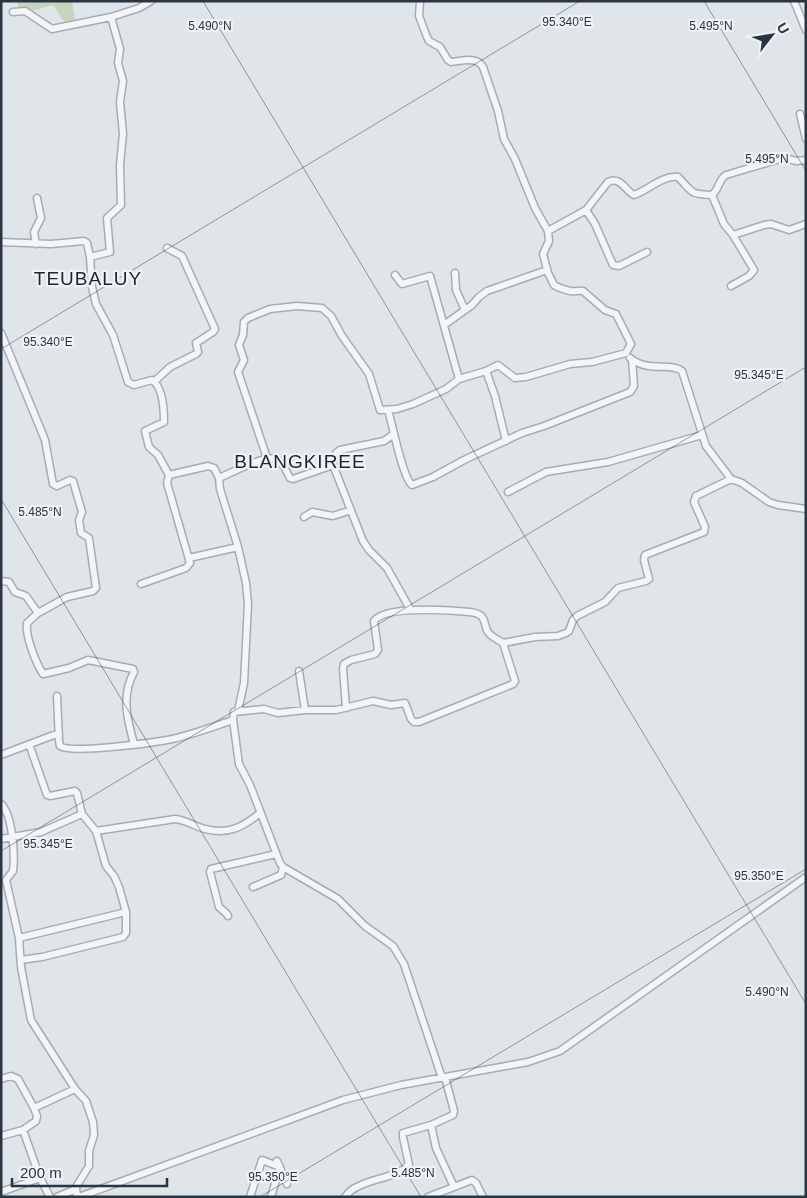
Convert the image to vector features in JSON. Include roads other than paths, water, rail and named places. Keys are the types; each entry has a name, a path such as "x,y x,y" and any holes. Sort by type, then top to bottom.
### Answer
{"street":[{"path":"14,12 25,10 52,29 111,18 140,8 151,1"},
{"path":"267,458 238,372 244,360 240,345 244,335 244,322 270,309 298,306 322,308 331,316 342,336 370,374 380,410 412,404 446,388 459,379 498,365 515,378 526,377 570,364 592,362 626,353 631,344 616,314 605,310 584,291 570,291 565,287 555,287 547,270 543,254 549,241 548,231 535,208 515,159 504,139 481,63 476,60 451,62 448,60 440,47 427,37 419,16 420,1"},
{"path":"794,1 806,30"},
{"path":"90,257 110,252 107,218 121,205 120,165 123,134 121,92 123,81 118,63 120,49 111,18"},
{"path":"800,114 806,139"},
{"path":"548,231 586,210 608,182 612,180 618,181 634,195 674,176 678,177 694,193 712,194 716,192 722,178 726,175 783,158 797,161 806,160"},
{"path":"712,194 724,224 733,235 754,270 749,276 730,286"},
{"path":"36,244 34,232 41,218 37,198"},
{"path":"586,210 595,224 613,265 619,266 647,252"},
{"path":"733,235 764,225 777,225 789,230 806,224"},
{"path":"1,242 36,244 84,241 87,244 90,257 92,287 96,304 113,335 126,378 132,385 151,380 155,382 161,394 164,420 162,423 144,432 149,447 158,456 169,475 167,483 190,563 186,568 141,584"},
{"path":"155,382 170,367 196,354 198,352 196,343 213,332 214,329 182,256 167,248"},
{"path":"444,325 487,291 547,270"},
{"path":"455,273 456,290 465,310"},
{"path":"395,275 402,284 430,276 459,379"},
{"path":"1,333 45,440 54,484 57,486 70,480 73,481 82,512 79,520 82,533 89,538 96,588 93,591 59,600 38,613 27,623 26,630 43,674 70,668 88,660 133,668 134,672 128,685 127,716 134,744"},
{"path":"626,353 632,360 648,367 676,367 682,370 702,435 710,453 731,479 742,483 769,502 806,509"},
{"path":"388,410 407,481 412,485 522,433 630,392 634,386 632,360"},
{"path":"486,370 495,396 506,441"},
{"path":"394,434 384,441 340,450 336,453 334,464 342,492 364,541 369,550 387,568 410,609"},
{"path":"508,492 546,472 608,462 702,435"},
{"path":"220,478 267,458 278,459 290,478 294,479 334,464"},
{"path":"169,475 208,466 214,468 220,478 220,489 238,547 246,583 248,604 244,683 238,711"},
{"path":"346,708 344,664 351,660 376,654 378,650 374,621 378,616 410,609 427,608 478,614 485,622 486,631 504,643 535,637 558,636 566,633 577,616 604,602 618,588 646,582 649,579 644,560 645,555 704,532 705,527 694,498 731,479"},
{"path":"304,517 312,512 332,516 351,510"},
{"path":"189,558 238,547"},
{"path":"1,581 9,582 16,592 26,596 38,613"},
{"path":"344,1197 359,1186 405,1168 409,1163 402,1137 404,1133 431,1125 453,1115 454,1111 444,1077 401,957 393,946 365,926 338,899 280,863 250,785 239,764 233,720 234,712 264,709 278,712 336,710 373,701 391,705 405,703 414,722 428,719 514,683 504,643"},
{"path":"299,671 305,710"},
{"path":"57,696 58,733 60,746 63,748 90,750 168,740 233,720"},
{"path":"1,755 58,733"},
{"path":"21,963 123,937 126,932 126,912 120,887 106,866 96,831 82,814 77,793 75,791 47,795 29,744"},
{"path":"1,804 6,810 12,838 14,871 6,880 20,938 21,963 31,1020 75,1089 86,1101 94,1130 88,1151 89,1166 77,1194"},
{"path":"96,831 174,819 206,829 231,830 245,825 260,813"},
{"path":"1,839 41,832 82,814"},
{"path":"228,916 219,907 210,870 276,854"},
{"path":"253,887 281,875 284,867"},
{"path":"57,1197 77,1194 343,1100 382,1089 528,1062 560,1051 806,877"},
{"path":"20,938 126,912"},
{"path":"1,1079 11,1076 18,1079 37,1116 36,1121 23,1130 1,1136"},
{"path":"34,1108 75,1089"},
{"path":"431,1125 436,1148 454,1186"},
{"path":"23,1130 40,1178 50,1197"},
{"path":"250,1197 262,1160 279,1164"},
{"path":"279,1164 287,1184"},
{"path":"271,1197 279,1164"},
{"path":"1,1192 40,1178"},
{"path":"428,1197 472,1180 476,1183 483,1197"}],"waterway":[{"path":"343,1097 380,1087"},
{"path":"80,1192 196,1151"}],"district":[{"name":"TEUBALUY","path":"88,278"},
{"name":"BLANGKIREE","path":"300,461"}]}
